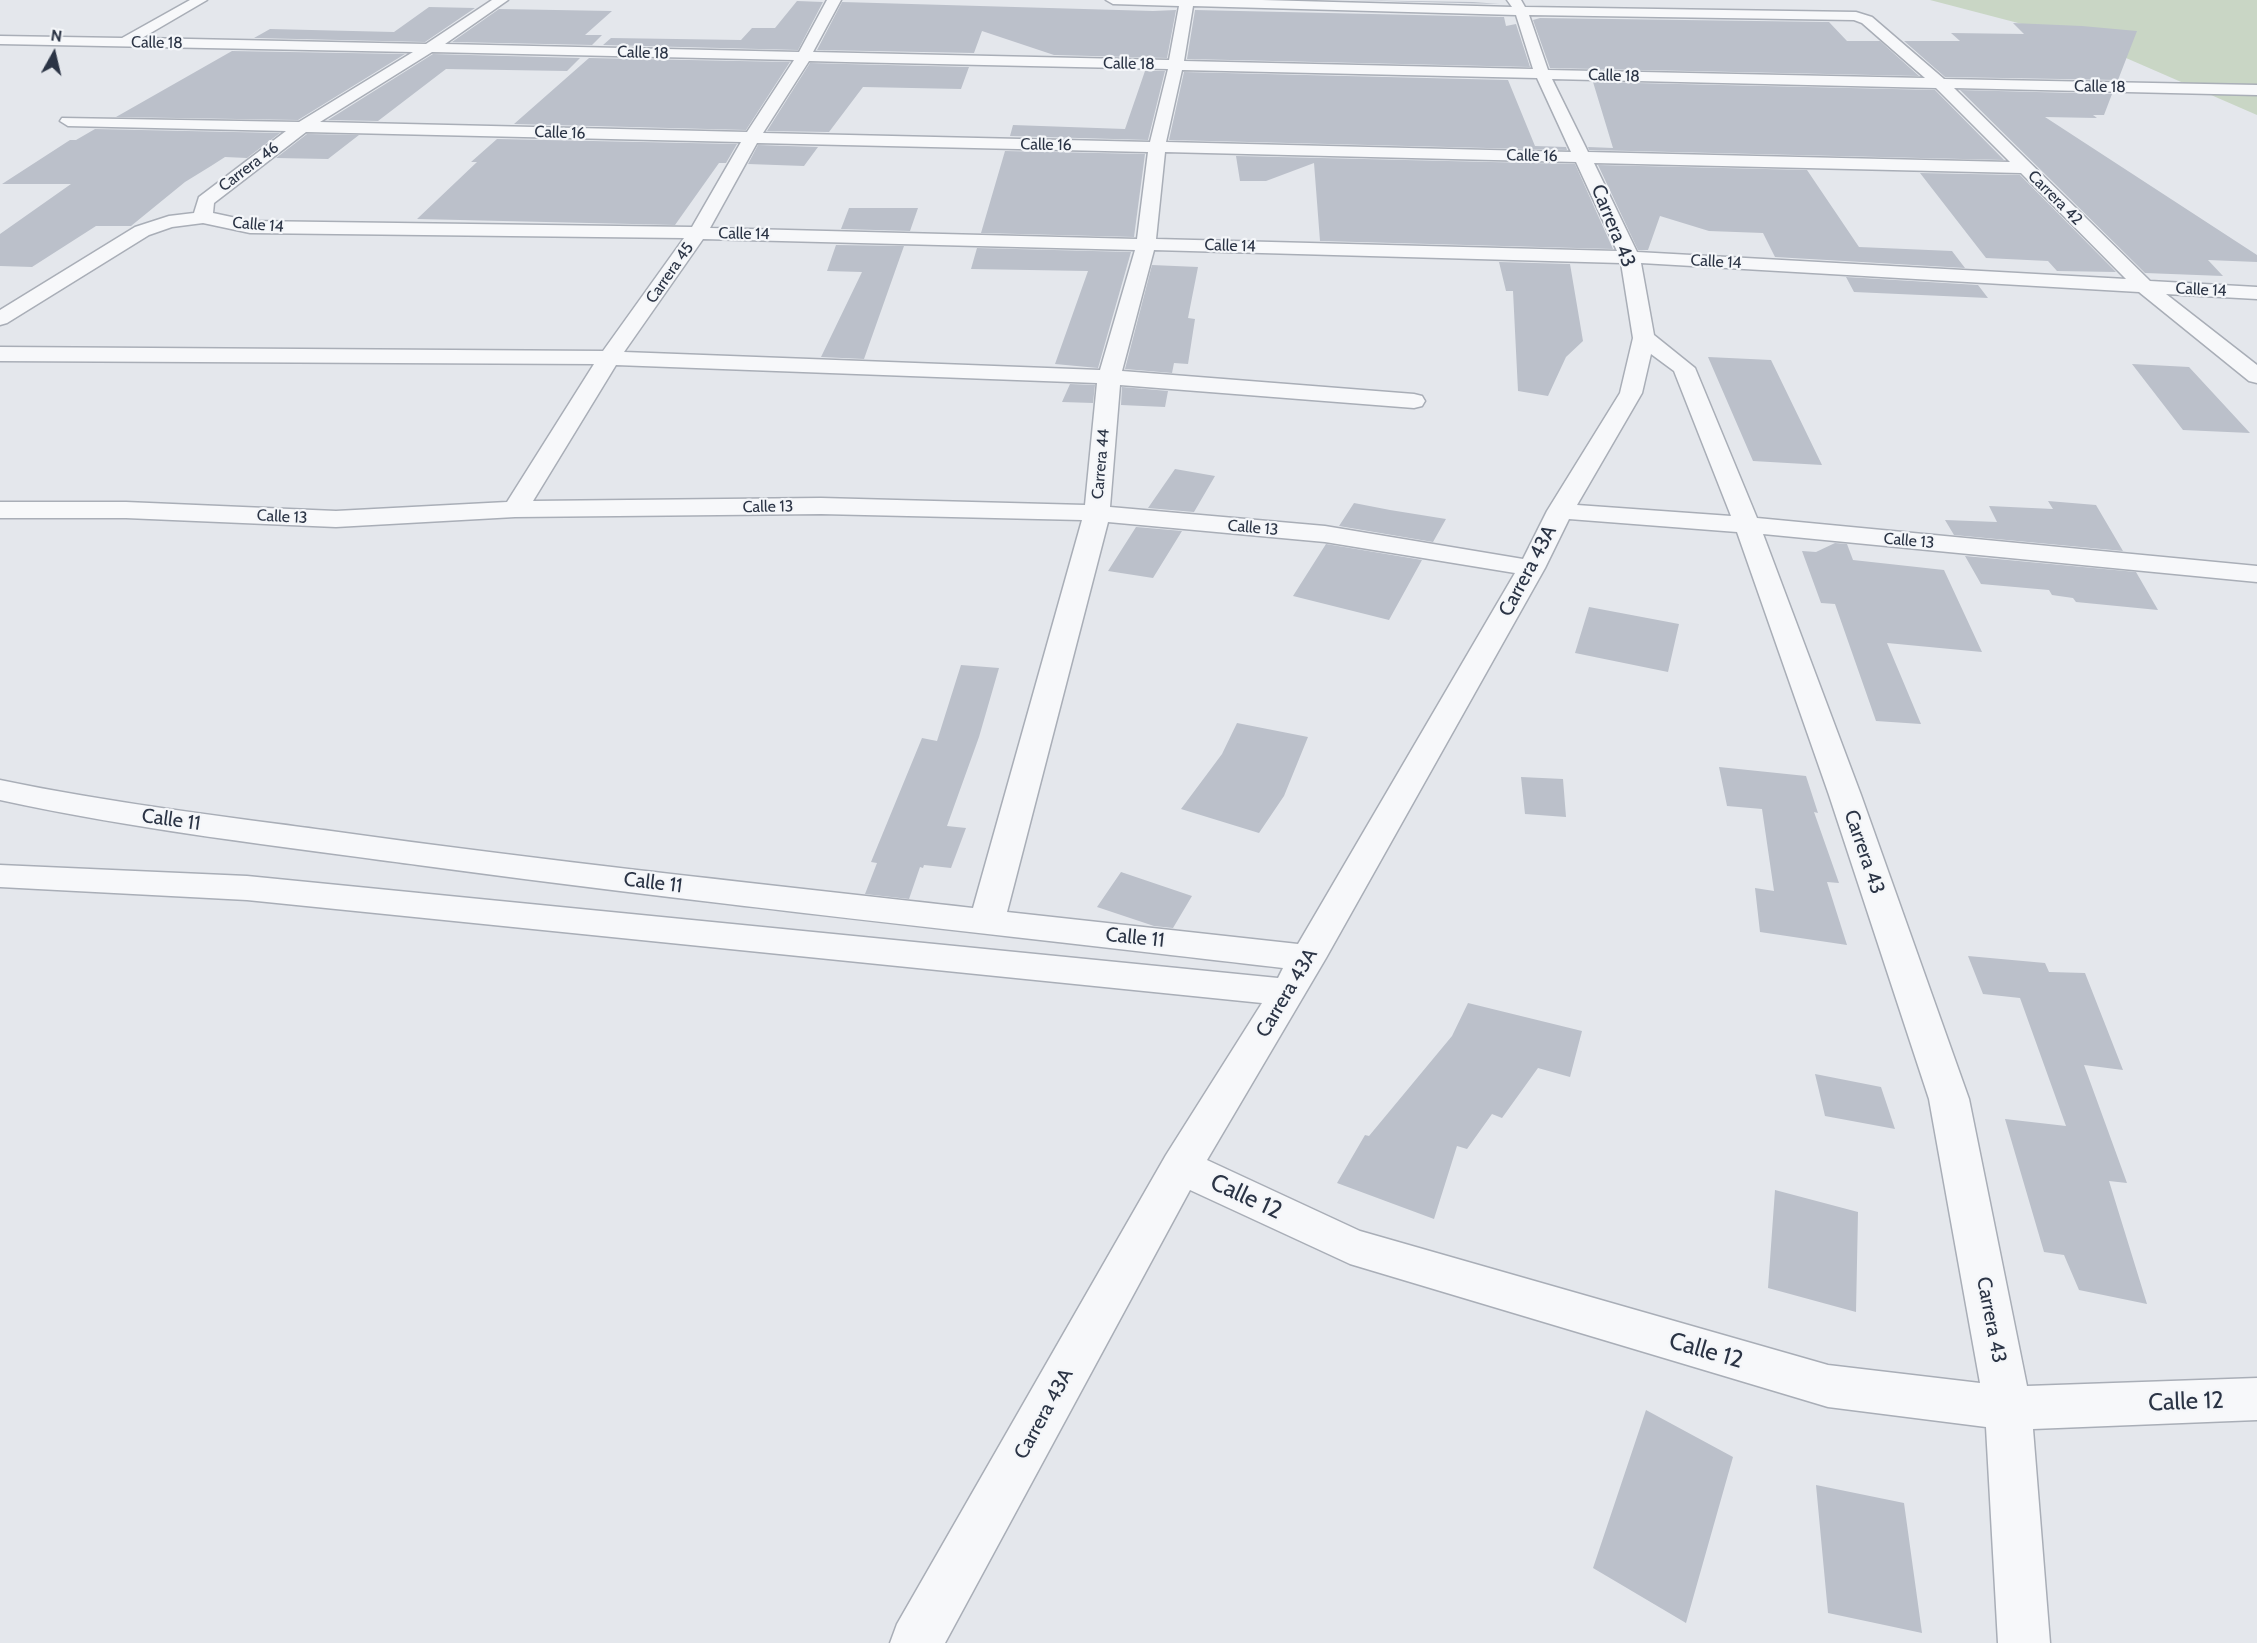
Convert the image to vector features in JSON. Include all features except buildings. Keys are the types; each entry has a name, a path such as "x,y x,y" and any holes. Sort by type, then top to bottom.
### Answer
{"street":[{"path":"124,42 200,0"},
{"name":"Carrera 46","path":"203,217 205,201 303,126 431,47 501,0"},
{"name":"Carrera 45","path":"514,509 609,358 698,233 752,139 803,58 834,0"},
{"path":"1113,0 1517,5"},
{"name":"Carrera 44","path":"986,923 1097,513 1109,377 1146,244 1157,147 1176,65 1187,1"},
{"name":"Carrera 42","path":"1517,5 1857,16 1868,20 1941,84 2145,287 2257,376"},
{"name":"Carrera 43","path":"1517,5 1542,73 1566,108 1584,157 1630,258 1644,338 1684,368 1747,525 1845,795 1949,1099 2008,1408 2024,1643"},
{"name":"Calle 18","path":"0,40 431,47 803,58 2257,90"},
{"path":"1588,93 1614,76"},
{"name":"Calle 16","path":"68,121 2025,168"},
{"path":"0,319 142,231 169,222 203,217"},
{"name":"Calle 14","path":"203,217 250,227 698,233 1630,258 2257,293"},
{"name":"Carrera 43A","path":"916,1643 1181,1167 1308,958 1532,568 1560,511 1630,393 1644,338"},
{"path":"0,354 609,358 1109,377 1414,402"},
{"name":"Calle 13","path":"0,510 126,510 336,519 514,509 821,506 1097,513 1325,534 1532,568"},
{"name":"Calle 13","path":"1560,511 1747,525 2257,573"},
{"name":"Calle 11","path":"0,790 64,805 430,856 986,923 1308,958"},
{"path":"0,876 259,889 1288,992"},
{"name":"Calle 12","path":"1181,1167 1350,1246 1828,1386 2008,1408 2257,1399"}],"green space":[{"path":"1930,0 2257,0 2257,115 2087,41"}]}
